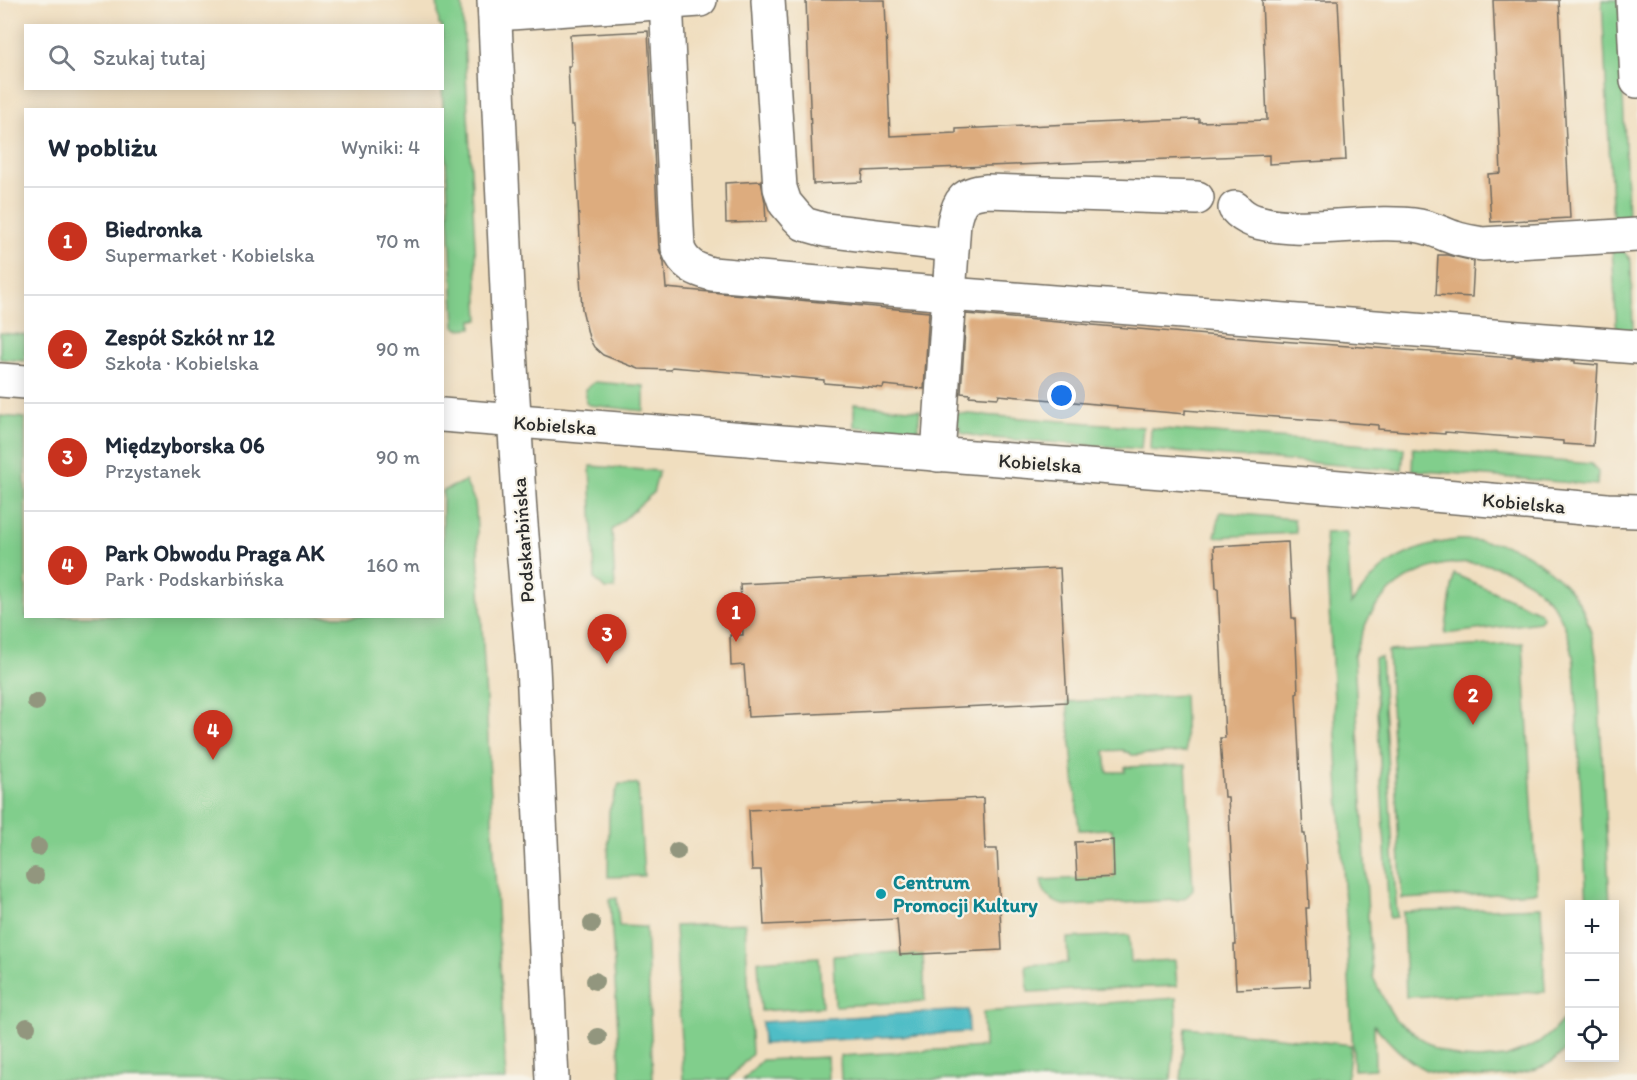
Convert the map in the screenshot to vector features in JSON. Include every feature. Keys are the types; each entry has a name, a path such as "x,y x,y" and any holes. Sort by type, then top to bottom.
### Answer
{"street":[{"path":"494,7 700,0"},
{"path":"768,0 780,188 785,202 804,224 825,230 952,245"},
{"path":"1633,0 1637,81"},
{"path":"666,1 678,248 685,261 692,268 700,271 712,274 949,294 1637,347"},
{"name":"Podskarbińska","path":"494,7 508,322 520,512 533,666 552,1080"},
{"path":"938,455 952,245 959,202 975,192 987,190 1197,198"},
{"path":"1235,208 1240,214 1252,220 1270,224 1410,225 1437,230 1456,238 1482,244 1637,235"},
{"path":"0,380 24,382"},
{"name":"Kobielska","path":"444,415 1637,511"}],"green space":[{"path":"437,0 462,0 479,320 472,320 472,328 458,329 455,326 442,90 444,90 444,24 439,24"},
{"path":"1602,0 1619,0 1628,216 1624,221 1613,225"},
{"path":"1612,247 1624,252 1631,262 1633,328 1630,333 1617,336"},
{"path":"0,333 24,335 24,361 0,359"},
{"path":"595,382 644,386 644,411 589,405 586,403 585,389"},
{"path":"854,404 920,410 918,429 854,427"},
{"path":"956,413 1143,427 1141,449 979,437 962,433"},
{"path":"0,416 24,418 24,618 444,618 444,491 465,481 475,502 476,512 506,1080 0,1080"},
{"path":"1151,428 1404,448 1402,470 1150,450"},
{"path":"1413,448 1591,464 1598,471 1597,485 1412,470"},
{"path":"590,466 659,471 653,493 612,530 615,589 605,589 595,579"},
{"path":"1220,512 1294,519 1296,533 1215,537"},
{"path":"1347,532 1351,604 1379,571 1400,557 1438,543 1469,540 1511,547 1539,562 1573,594 1582,608 1593,639 1597,662 1610,900 1587,900 1574,664 1568,635 1555,608 1545,596 1525,580 1506,570 1485,564 1464,562 1444,564 1424,570 1405,580 1388,593 1374,609 1354,656 1373,977 1395,1019 1434,1048 1461,1058 1505,1057 1524,1050 1540,1042 1565,1017 1565,1050 1544,1066 1517,1074 1485,1077 1454,1076 1426,1070 1404,1056 1374,1025 1375,1069 1354,1070 1325,533"},
{"path":"1454,574 1540,612 1543,617 1540,622 1445,634"},
{"path":"1523,643 1537,892 1402,899 1388,651"},
{"path":"1381,657 1397,917 1389,918 1374,658"},
{"path":"1184,695 1186,752 1132,755 1124,750 1105,751 1107,772 1125,772 1125,767 1186,765 1193,889 1185,898 1177,900 1069,906 1054,901 1044,890 1041,880 1114,877 1112,829 1079,830 1067,702"},
{"path":"619,784 638,784 644,876 608,877 609,811"},
{"path":"617,898 619,926 646,927 653,1080 621,1080 610,899"},
{"path":"1541,907 1545,992 1406,997 1403,912"},
{"path":"745,923 752,1054 728,1080 683,1080 675,926"},
{"path":"1129,935 1131,962 1175,960 1177,986 1028,992 1026,965 1068,963 1067,938"},
{"path":"900,952 900,955 923,954 925,1001 835,1006 833,956"},
{"path":"819,957 822,1007 761,1011 758,961"},
{"path":"1176,998 1177,1020 1171,1080 841,1080 840,1056 984,1047 983,1012"},
{"path":"1186,1027 1351,1045 1347,1080 1181,1080"},
{"path":"827,1057 828,1080 743,1080 762,1060"}],"water":[{"path":"968,1010 969,1032 763,1044 762,1022"}],"building":[{"path":"806,0 885,0 890,136 956,133 956,129 1162,120 1199,119 1199,122 1267,120 1262,0 1338,0 1346,160 1269,164 1269,155 863,171 862,182 813,184"},
{"path":"1493,0 1559,0 1570,218 1491,222 1488,174 1501,173"},
{"path":"648,31 659,249 664,263 666,288 929,312 924,389 824,383 824,380 672,367 671,370 639,369 603,355 594,347 589,338 582,309 574,125 571,125 568,66 571,66 570,35"},
{"path":"761,181 766,222 726,223 725,183"},
{"path":"1438,255 1474,261 1472,297 1436,295"},
{"path":"966,314 1253,339 1575,361 1575,363 1598,365 1593,446 1563,444 1563,441 1378,429 1378,425 1185,410 1185,414 999,395 998,398 969,396 970,394 961,393"},
{"path":"1288,542 1292,618 1295,618 1298,693 1296,694 1303,834 1305,834 1308,882 1309,908 1306,908 1310,986 1236,989 1234,945 1236,945 1228,797 1224,797 1220,738 1225,738 1214,546"},
{"path":"1060,568 1067,702 748,717 744,665 731,666 730,635 743,635 740,584"},
{"name":"Centrum Promocji Kultury","path":"983,798 985,849 997,849 1002,950 900,955 897,919 764,925 761,870 752,870 749,810"},
{"path":"1113,840 1114,877 1077,879 1075,842"}],"place":[{"name":"Biedronka","path":"736,642"},
{"name":"Międzyborska 06","path":"607,664"},
{"name":"Zespół Szkół nr 12","path":"1473,725"},
{"name":"Park Obwodu Praga AK","path":"213,760"},
{"name":"Centrum Promocji Kultury","path":"881,894"}]}
